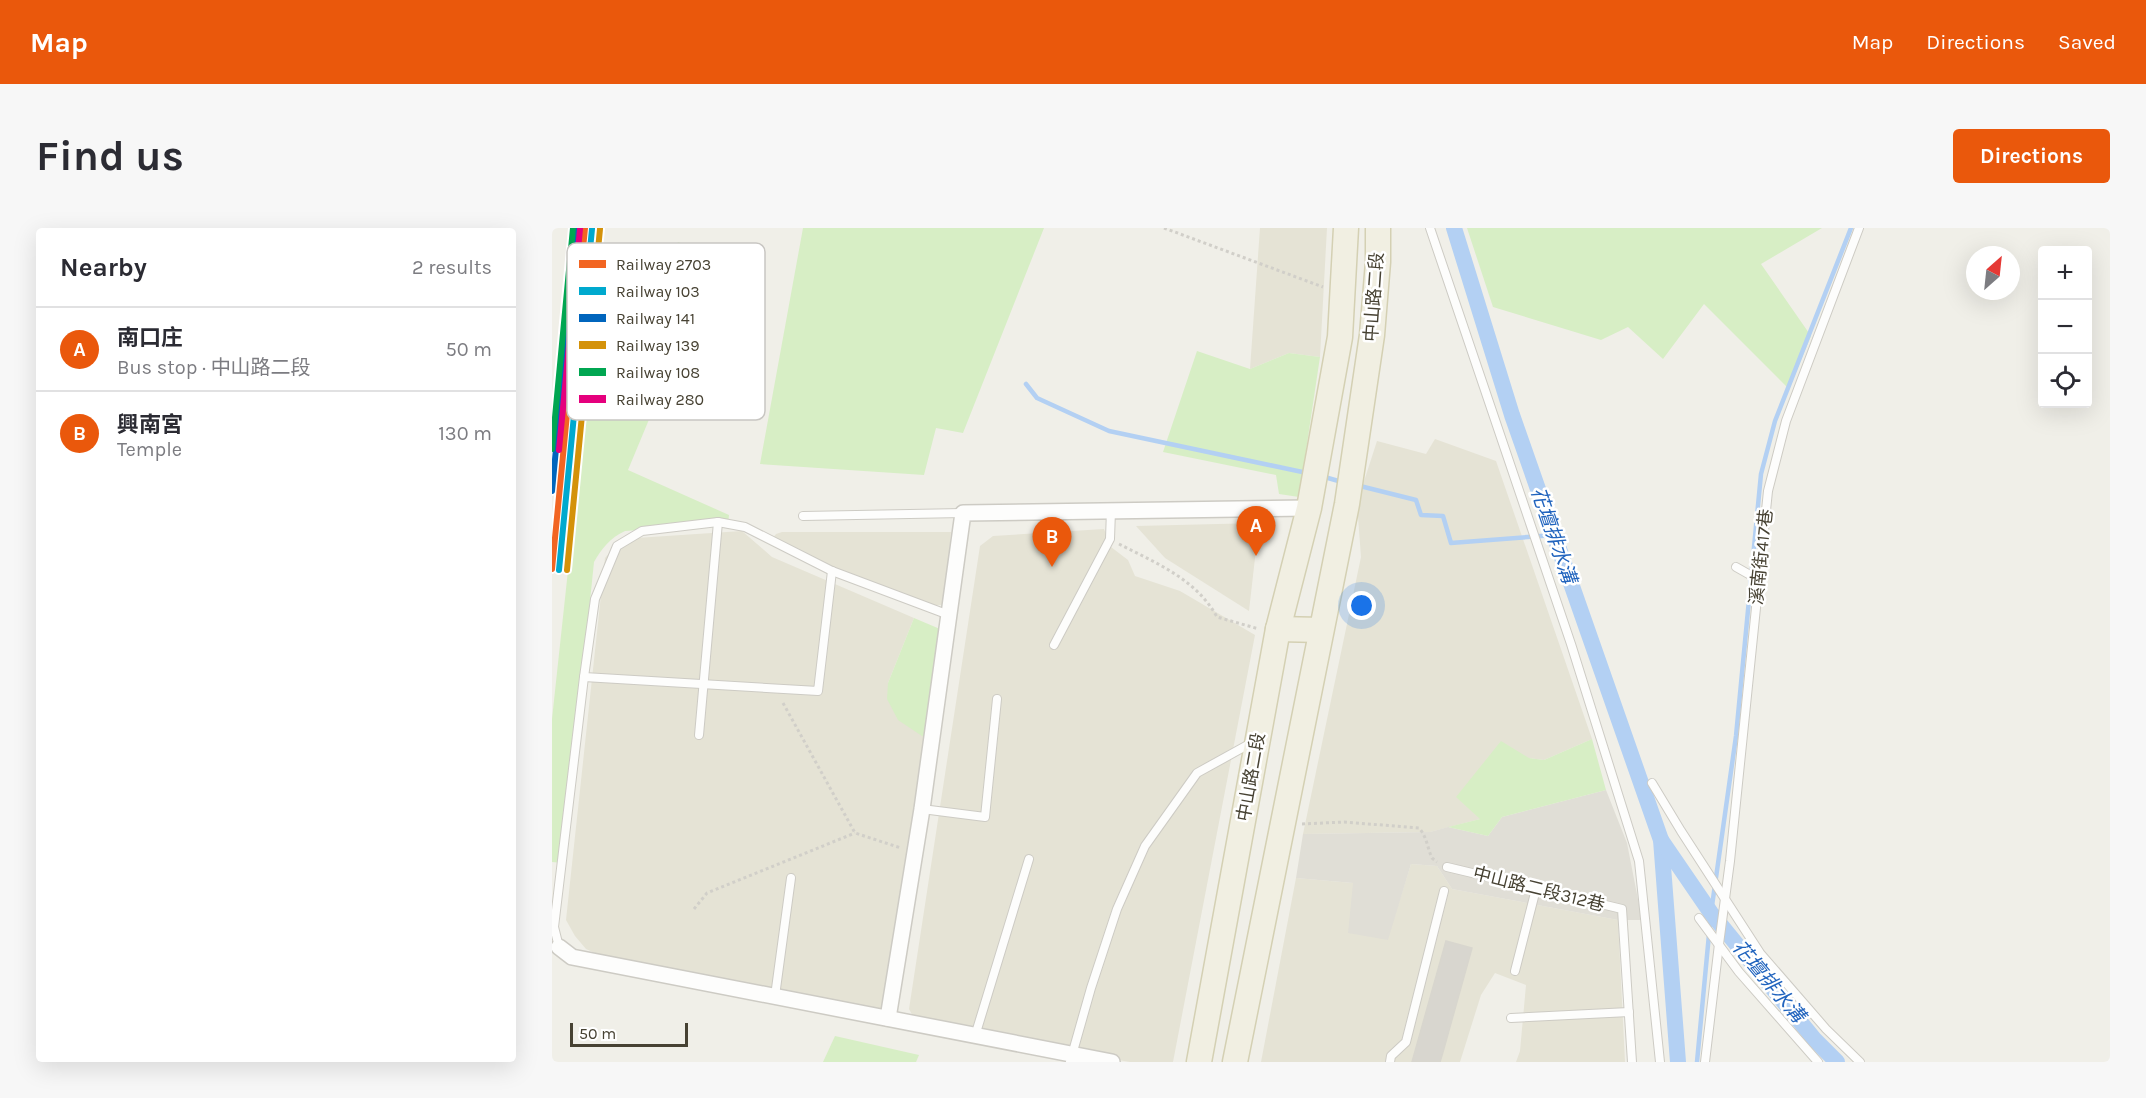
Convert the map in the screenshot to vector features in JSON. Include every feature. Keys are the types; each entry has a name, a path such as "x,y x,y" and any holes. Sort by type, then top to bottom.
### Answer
{"main road":[{"name":"中山路二段","path":"1199,1062 1278,629 1310,501 1340,337 1346,228"},
{"name":"中山路二段","path":"1322,630 1347,504 1372,335 1378,262 1378,228"},
{"path":"1235,1062 1322,630 1278,629"}],"street":[{"path":"888,1018 922,809 963,513 1112,510 1310,501"},
{"path":"559,947 572,957 888,1018 1071,1058 1112,1062"}],"lane":[{"path":"1430,228 1571,644 1639,861 1660,1062"},
{"name":"溪南街417巷","path":"1706,1062 1730,861 1768,491 1786,421 1859,228"},
{"path":"1054,645 1110,539 1112,510"},
{"path":"803,516 963,513"},
{"path":"559,947 554,927 595,599 617,546 642,531 718,522 745,527 832,571 949,615"},
{"path":"699,735 718,522"},
{"path":"1736,567 1759,580"},
{"path":"584,677 818,691 832,571"},
{"path":"922,809 985,817 998,699"},
{"path":"1071,1058 1117,909 1145,846 1197,773 1258,739"},
{"path":"1652,783 1760,953 1826,1029 1860,1062"},
{"path":"975,1036 1029,859"},
{"name":"中山路二段312巷","path":"1447,867 1622,909 1632,1062"},
{"path":"775,996 791,878"},
{"path":"1515,971 1536,888"},
{"path":"1390,1062 1391,1056 1406,1042 1444,891"},
{"path":"1699,918 1739,972 1818,1062"},
{"path":"1511,1018 1629,1012"}],"path":[{"path":"1164,228 1344,295"},
{"path":"1110,539 1174,573 1209,602 1217,616 1260,629 1278,629"},
{"path":"783,704 855,833"},
{"path":"1282,826 1344,822 1419,828 1426,835 1427,847 1432,858 1447,867"},
{"path":"694,909 707,893 855,833 915,852"}],"shaded area":[{"path":"1260,228 1327,228 1320,357 1289,353 1250,369"},
{"path":"1435,439 1496,461 1592,739 1544,760 1529,758 1480,819 1430,832 1303,834 1361,557 1357,503 1377,441 1426,454"},
{"path":"1259,523 1249,611 1165,558 1136,526"},
{"path":"1104,529 1111,547 1128,560 1135,576 1180,591 1255,635 1173,1062 1130,1062 924,1026 915,1020 909,1009 980,546 993,536"},
{"path":"742,531 772,557 914,618 888,683 925,738 887,1008 875,1013 597,954 586,949 566,920 605,558 621,539"},
{"path":"782,532 951,532 944,605 918,605 889,597 773,538"},
{"path":"1606,790 1627,843 1642,920 1618,920 1452,889 1437,866 1411,864 1388,940 1348,933 1353,883 1296,878 1303,834 1430,832 1448,827 1488,836 1502,817"},
{"path":"1411,864 1437,866 1452,889 1618,920 1625,1062 1516,1062 1520,1051 1526,985 1495,973 1481,995 1460,1062 1261,1062 1296,878 1353,883 1387,940"}],"green space":[{"path":"803,228 1044,228 963,433 936,428 924,475 760,464"},
{"path":"1467,228 1822,228 1761,264 1811,336 1789,389 1704,304 1663,359 1628,327 1601,340 1493,307"},
{"path":"1197,351 1250,369 1289,353 1320,357 1299,497 1279,494 1276,475 1163,452"},
{"path":"583,420 649,420 628,470 729,515 728,524 625,531 607,544 594,562 563,863 552,862 552,719"},
{"path":"914,618 940,629 925,738 898,720 887,699 888,683"},
{"path":"1592,739 1606,790 1502,817 1488,836 1448,827 1480,819 1456,797 1501,741 1529,758 1544,760"},
{"path":"835,1036 919,1055 916,1062 823,1062"}],"building":[{"path":"1446,941 1472,948 1443,1052 1440,1062 1412,1062"}],"waterway":[{"name":"花壇排水溝","path":"1454,228 1512,415 1661,840 1678,1062"},
{"path":"1697,1062 1711,913 1736,736 1761,474 1775,421 1851,228"},
{"path":"1026,384 1037,398 1109,431 1307,473"},
{"path":"1321,476 1342,482"},
{"path":"1356,485 1416,500 1421,515 1443,516 1451,543 1554,535"},
{"name":"花壇排水溝","path":"1661,840 1711,913 1815,1040 1837,1062"}],"rail line":[{"name":"108","path":"572,243 573,228"},
{"name":"141","path":"576,243 577,228"},
{"name":"2703","path":"584,243 585,228"},
{"name":"280","path":"579,243 580,229"},
{"name":"103","path":"591,243 592,229"},
{"name":"139","path":"599,243 600,229"},
{"name":"108","path":"552,449 567,291"},
{"name":"141","path":"552,491 567,333"},
{"name":"280","path":"559,450 567,366"},
{"name":"2703","path":"552,569 567,414"},
{"name":"103","path":"559,570 574,420"},
{"name":"139","path":"567,570 582,420"}],"place":[{"name":"南口庄","path":"1256,556"},
{"name":"興南宮","path":"1052,567"}]}
